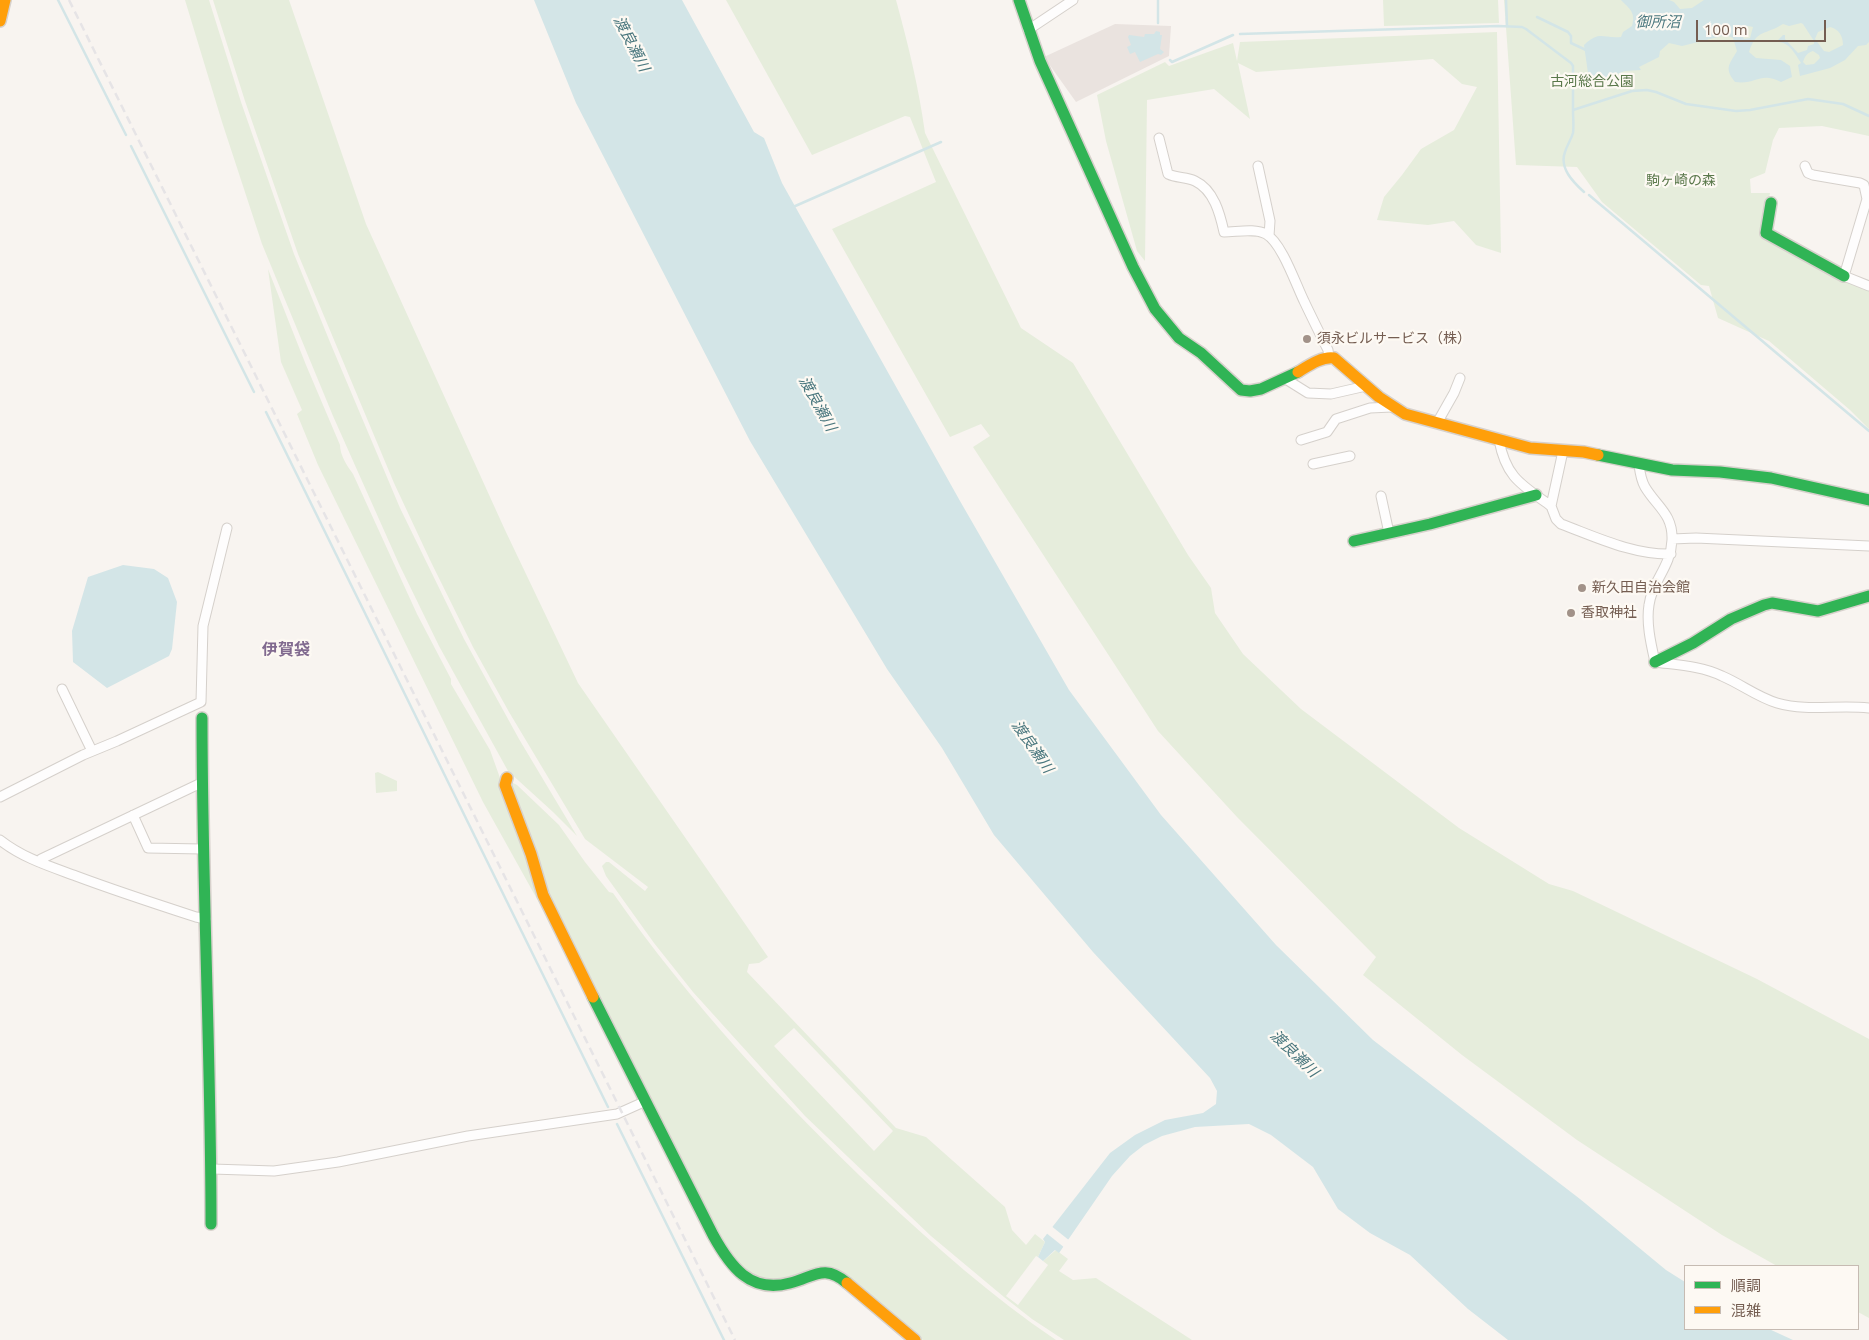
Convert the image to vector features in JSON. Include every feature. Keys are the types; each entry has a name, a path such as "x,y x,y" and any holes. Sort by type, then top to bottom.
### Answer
{"street":[{"path":"0,21 3,0"},
{"path":"1019,0 1040,61 1091,178 1133,267 1162,320 1179,338 1201,353 1242,390 1253,391 1329,357 1334,358 1392,407 1405,414 1499,440 1530,448 1584,452 1639,465 1672,470 1720,472 1771,478 1869,500"},
{"path":"1028,30 1073,0"},
{"path":"1159,138 1168,174 1194,180 1201,184 1218,206 1224,232 1253,231 1264,232 1269,236 1286,259 1302,298 1328,350 1329,357"},
{"path":"1258,166 1270,221 1269,236"},
{"path":"1805,166 1808,173 1813,175 1860,183 1864,186 1868,199 1844,276"},
{"path":"1772,203 1766,233 1844,276 1869,286"},
{"path":"1284,378 1308,393 1330,394 1366,386"},
{"path":"1437,423 1460,378"},
{"path":"1301,440 1327,432 1336,419 1370,408 1392,407"},
{"path":"1499,440 1506,465 1512,475 1551,506 1556,519 1561,524 1607,541 1646,552 1671,554"},
{"path":"1551,506 1564,450"},
{"path":"1313,464 1350,456"},
{"path":"1639,465 1646,488 1667,514 1672,539 1671,554 1648,604 1649,632 1655,662"},
{"path":"1354,541 1430,524 1536,495"},
{"path":"1381,496 1389,533"},
{"path":"0,797 92,751 201,702 203,626 227,528"},
{"path":"1672,539 1696,538 1869,546"},
{"path":"1655,662 1693,643 1731,619 1764,605 1772,603 1818,611 1827,610 1869,596"},
{"path":"1655,662 1709,670 1757,695 1778,703 1807,709 1869,708"},
{"path":"62,689 92,751"},
{"path":"202,718 202,849 206,919 212,1169 211,1224"},
{"path":"507,778 505,785 531,854 543,895 584,980 728,1261 737,1272 752,1281 772,1285 791,1283 818,1272 832,1273 846,1280 915,1340"},
{"path":"39,862 41,859 201,783"},
{"path":"133,815 148,848 202,849"},
{"path":"0,840 11,849 39,862 125,894 206,919"},
{"path":"212,1169 274,1171 338,1162 468,1136 617,1114 646,1101"}],"shaded area":[{"path":"1115,24 1171,26 1169,56 1076,102 1044,57"}],"green space":[{"path":"185,0 209,0 241,102 294,254 400,508 464,639 519,739 577,836 508,771 439,646 399,564 333,416 262,244"},
{"path":"213,0 289,0 366,224 505,530 578,683 768,957 759,963 749,964 747,972 896,1128 926,1137 1005,1207 1012,1230 1026,1245 1035,1234 1045,1242 1038,1257 1036,1256 1006,1296 1018,1305 1048,1265 1043,1261 1056,1250 1068,1259 1059,1271 1073,1280 1096,1278 1192,1340 1064,1340 1032,1319 931,1236 805,1116 693,992 654,943 606,876 602,866 609,862 645,891 648,887 585,839 509,712 473,647 430,560 394,483 298,254 245,101","holes":["794,1028 893,1131 874,1151 774,1046"]},
{"path":"726,0 896,0 913,66 925,133 1021,328 1073,363 1188,555 1211,588 1215,613 1243,654 1301,709 1459,828 1549,884 1573,891 1757,979 1869,1039 1869,1318 1859,1313 1859,1265 1775,1265 1722,1235 1577,1140 1462,1055 1363,975 1376,957 1237,817 1158,731 973,447 990,436 981,424 950,437 832,229 936,182 910,117 905,116 812,155"},
{"path":"1383,0 1498,0 1499,23 1384,26"},
{"name":"古河総合公園","path":"1504,0 1869,0 1869,136 1822,126 1779,128 1773,140 1765,173 1750,179 1751,193 1770,193 1765,216 1761,222 1790,253 1846,282 1869,291 1869,429 1850,410 1769,341 1718,318 1709,286 1701,285 1602,202 1577,167 1516,165"},
{"path":"1497,32 1501,253 1476,245 1454,221 1428,225 1377,220 1384,197 1421,149 1454,130 1477,87 1462,84 1433,59 1256,72 1238,63 1250,119 1214,89 1147,100 1145,261 1137,251 1106,141 1097,95 1165,62 1169,66 1233,43 1237,61 1240,42"},
{"path":"268,269 340,445 344,460 353,474 417,614 451,679 451,684 490,750 523,842 577,978 537,899 483,802 318,465 297,414 302,410 281,362"},
{"path":"378,772 397,781 397,791 376,793 375,773"},
{"path":"509,781 517,785 559,825 585,862 609,892 613,893 705,1012 806,1123 878,1193 942,1251 1009,1306 1056,1340 923,1340 849,1278 793,1277 771,1280 759,1278 745,1271 732,1260 556,914"}],"water":[{"name":"渡良瀬川","path":"534,0 682,0 754,132 764,138 782,183 960,501 1069,690 1161,815 1276,945 1373,1040 1580,1199 1666,1270 1684,1281 1684,1330 1771,1330 1793,1340 1508,1340 1468,1309 1410,1255 1370,1233 1338,1209 1313,1167 1271,1135 1249,1124 1195,1127 1162,1136 1144,1145 1130,1156 1112,1176 1059,1253 1055,1250 1043,1261 1038,1257 1045,1242 1043,1239 1110,1153 1135,1135 1165,1120 1203,1113 1216,1104 1217,1091 1210,1078 1093,952 994,835 942,748 887,669 750,441 576,103"},
{"name":"御所沼","path":"1621,0 1669,0 1674,2 1680,9 1692,8 1704,0 1869,0 1869,42 1866,45 1858,46 1845,60 1830,68 1800,76 1798,65 1801,63 1786,44 1778,40 1785,35 1785,39 1798,53 1807,50 1808,46 1814,44 1814,41 1803,24 1789,26 1783,24 1758,36 1749,52 1756,58 1781,60 1790,66 1792,77 1781,82 1763,78 1749,82 1735,82 1730,73 1729,66 1737,51 1733,38 1726,35 1682,46 1669,43 1660,51 1659,57 1639,67 1641,70 1625,71 1592,83 1589,80 1584,45 1589,40 1598,36 1621,37 1623,32 1632,26 1633,14","holes":["1748,26 1753,27 1750,38 1744,39 1740,31","1830,27 1836,29 1840,33 1843,45 1829,52 1824,51 1815,39 1818,32","1813,51 1820,58 1814,64 1806,65 1803,62 1806,55"]},
{"path":"1156,31 1162,35 1160,49 1164,52 1161,55 1158,54 1140,62 1135,52 1130,54 1127,47 1131,45 1129,35 1144,37 1145,34 1154,34"},
{"path":"123,565 154,569 168,578 177,602 172,649 169,656 107,688 73,662 72,631 88,577"}],"pier":[{"path":"1050,1225 1070,1241 1065,1248 1045,1232"}],"waterway":[{"path":"58,0 126,135"},
{"path":"1158,0 1158,23"},
{"path":"1506,0 1507,26"},
{"path":"1537,17 1568,32 1571,36 1571,43 1586,50"},
{"path":"1240,34 1498,26 1522,27 1573,66 1573,110 1632,91 1647,90 1686,104 1736,111 1808,99 1843,104 1869,116"},
{"path":"1170,60 1172,62 1233,35"},
{"path":"1573,110 1573,133 1565,152 1564,164 1568,174 1584,192"},
{"path":"793,207 941,142"},
{"path":"131,146 254,392"},
{"path":"1589,195 1869,431"},
{"path":"266,412 608,1107"},
{"path":"617,1124 724,1340"}],"railway":[{"path":"69,0 735,1340"}],"traffic: fast":[{"path":"1019,0 1040,61 1133,267 1155,309 1179,338 1201,353 1241,390 1261,389 1298,372"},
{"path":"1771,203 1766,233 1844,276"},
{"path":"1598,455 1672,470 1720,472 1771,478 1869,500"},
{"path":"1354,541 1430,524 1536,495"},
{"path":"1655,662 1693,643 1731,619 1764,605 1772,603 1818,611 1869,596"},
{"path":"202,718 211,1224"},
{"path":"593,997 713,1235 734,1267 753,1281 763,1284 790,1283 819,1273 832,1274 847,1283"}],"traffic: slow":[{"path":"0,21 5,0"},
{"path":"1298,372 1320,360 1334,358 1379,397 1405,414 1530,448 1584,452 1598,455"},
{"path":"507,778 505,785 531,854 543,895 593,997"},
{"path":"847,1283 915,1340"}],"place":[{"name":"須永ビルサービス（株）","path":"1307,339"},
{"name":"新久田自治会館","path":"1582,588"},
{"name":"香取神社","path":"1571,613"}],"district":[{"name":"伊賀袋","path":"286,650"}],"park label":[{"name":"駒ヶ崎の森","path":"1681,181"}]}
